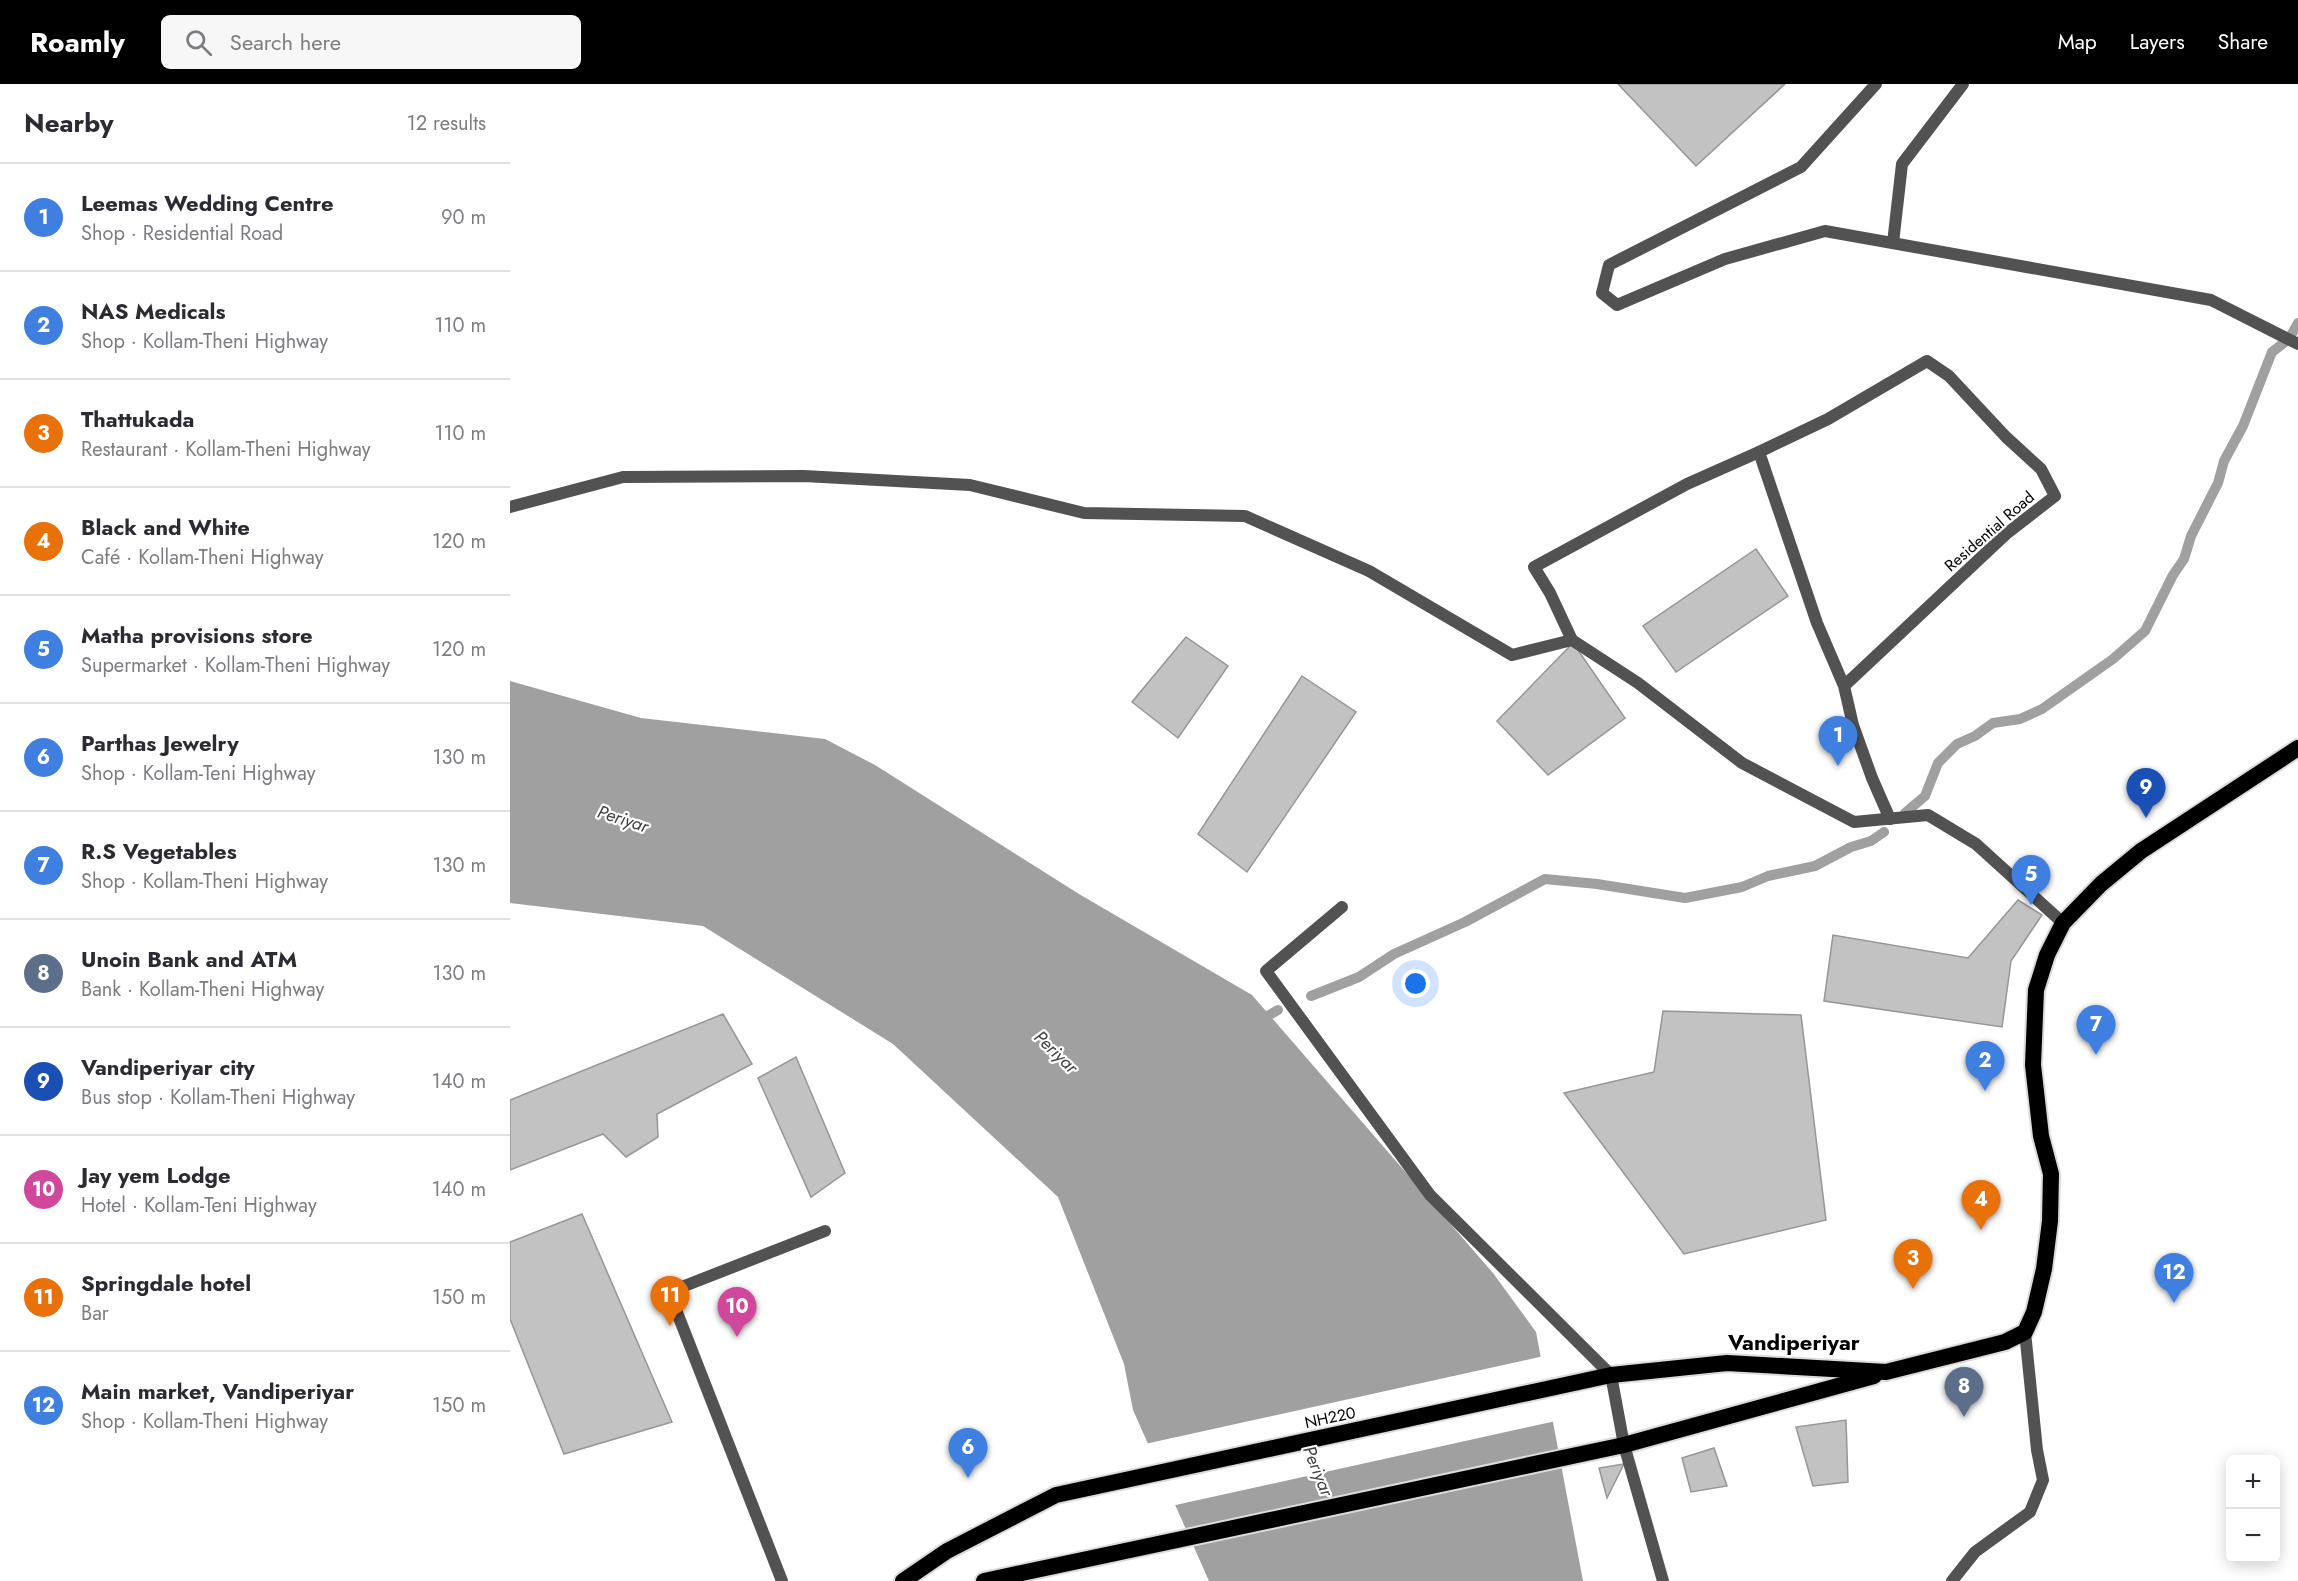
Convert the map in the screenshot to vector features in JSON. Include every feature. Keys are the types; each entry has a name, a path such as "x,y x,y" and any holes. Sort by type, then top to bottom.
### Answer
{"highway":[{"path":"984,1581 1624,1445 1886,1372 2005,1342 2025,1332 2034,1312 2044,1269 2050,1221 2051,1174 2041,1136 2033,1065 2036,990 2047,955 2063,923 2102,884 2141,851 2298,748"},
{"name":"NH220","path":"903,1581 948,1551 1056,1495 1611,1375 1727,1363 1886,1372"}],"street":[{"path":"1876,84 1801,167 1609,265 1602,293 1617,305 1725,259 1825,231 2211,300 2298,344"},
{"path":"1893,243 1902,164 1963,84"},
{"name":"Residential Road","path":"1759,452 1828,419 1927,361 1949,376 2006,437 2041,469 2055,496 2006,534 1844,686"},
{"path":"1890,819 1853,725 1844,686 1818,623 1759,452 1687,484 1533,567 1550,593 1572,640 1638,683 1742,764 1854,822 1890,819 1929,815 1976,844 2063,923"},
{"path":"510,507 623,477 804,476 970,485 1084,513 1245,516 1369,571 1512,655 1572,640"},
{"path":"1342,907 1266,971 1430,1195 1611,1375 1624,1445 1663,1581"},
{"path":"782,1581 669,1292 825,1232"},
{"path":"1952,1581 1975,1552 2030,1512 2043,1480 2037,1450 2025,1332"}],"water":[{"name":"Periyar","path":"510,681 641,718 825,739 875,765 1079,894 1252,995 1493,1273 1536,1332 1583,1581 1209,1581 1133,1410 1124,1364 1058,1197 893,1044 703,926 510,903"}],"pier":[{"path":"1544,1356 1556,1421 1171,1506 1145,1444"}],"building":[{"path":"1618,84 1785,84 1696,166"},
{"path":"1756,549 1788,596 1676,672 1643,626"},
{"path":"1186,637 1228,666 1178,738 1132,702"},
{"path":"1573,643 1625,718 1548,775 1497,721"},
{"path":"1302,676 1356,712 1247,872 1198,834"},
{"path":"2018,900 2042,915 2011,961 2002,1027 1824,1001 1833,935 1968,958"},
{"path":"1663,1011 1801,1015 1826,1220 1684,1254 1564,1093 1654,1072"},
{"path":"723,1014 752,1064 657,1114 658,1137 626,1157 603,1134 510,1170 510,1100"},
{"path":"796,1057 845,1173 811,1197 758,1078"},
{"path":"582,1214 672,1422 564,1454 510,1319 510,1242"},
{"path":"1846,1420 1848,1482 1813,1486 1796,1427"},
{"path":"1714,1448 1727,1486 1691,1492 1682,1458"},
{"path":"1624,1464 1607,1498 1599,1468"}],"waterway":[{"path":"1905,813 1925,796 1938,763 1957,744 1975,736 1993,723 2020,719 2042,709 2113,659 2145,631 2173,575 2184,559 2191,536 2218,483 2224,461 2243,426 2272,352 2289,339 2298,323"},
{"path":"1311,996 1359,977 1394,954 1465,922 1545,879 1597,884 1685,898 1742,887 1768,876 1815,866 1851,847 1871,841 1884,832"},
{"path":"1257,1022 1278,1010"}],"place":[{"name":"Leemas Wedding Centre","path":"1838,766"},
{"name":"Vandiperiyar city","path":"2146,818"},
{"name":"Matha provisions store","path":"2031,905"},
{"name":"R.S Vegetables","path":"2096,1055"},
{"name":"NAS Medicals","path":"1985,1091"},
{"name":"Black and White","path":"1981,1230"},
{"name":"Thattukada","path":"1913,1289"},
{"name":"Main market, Vandiperiyar","path":"2174,1303"},
{"name":"Springdale hotel","path":"670,1326"},
{"name":"Jay yem Lodge","path":"737,1337"},
{"name":"Unoin Bank and ATM","path":"1964,1417"},
{"name":"Parthas Jewelry","path":"968,1478"}],"district":[{"name":"Vandiperiyar","path":"1794,1342"}]}
